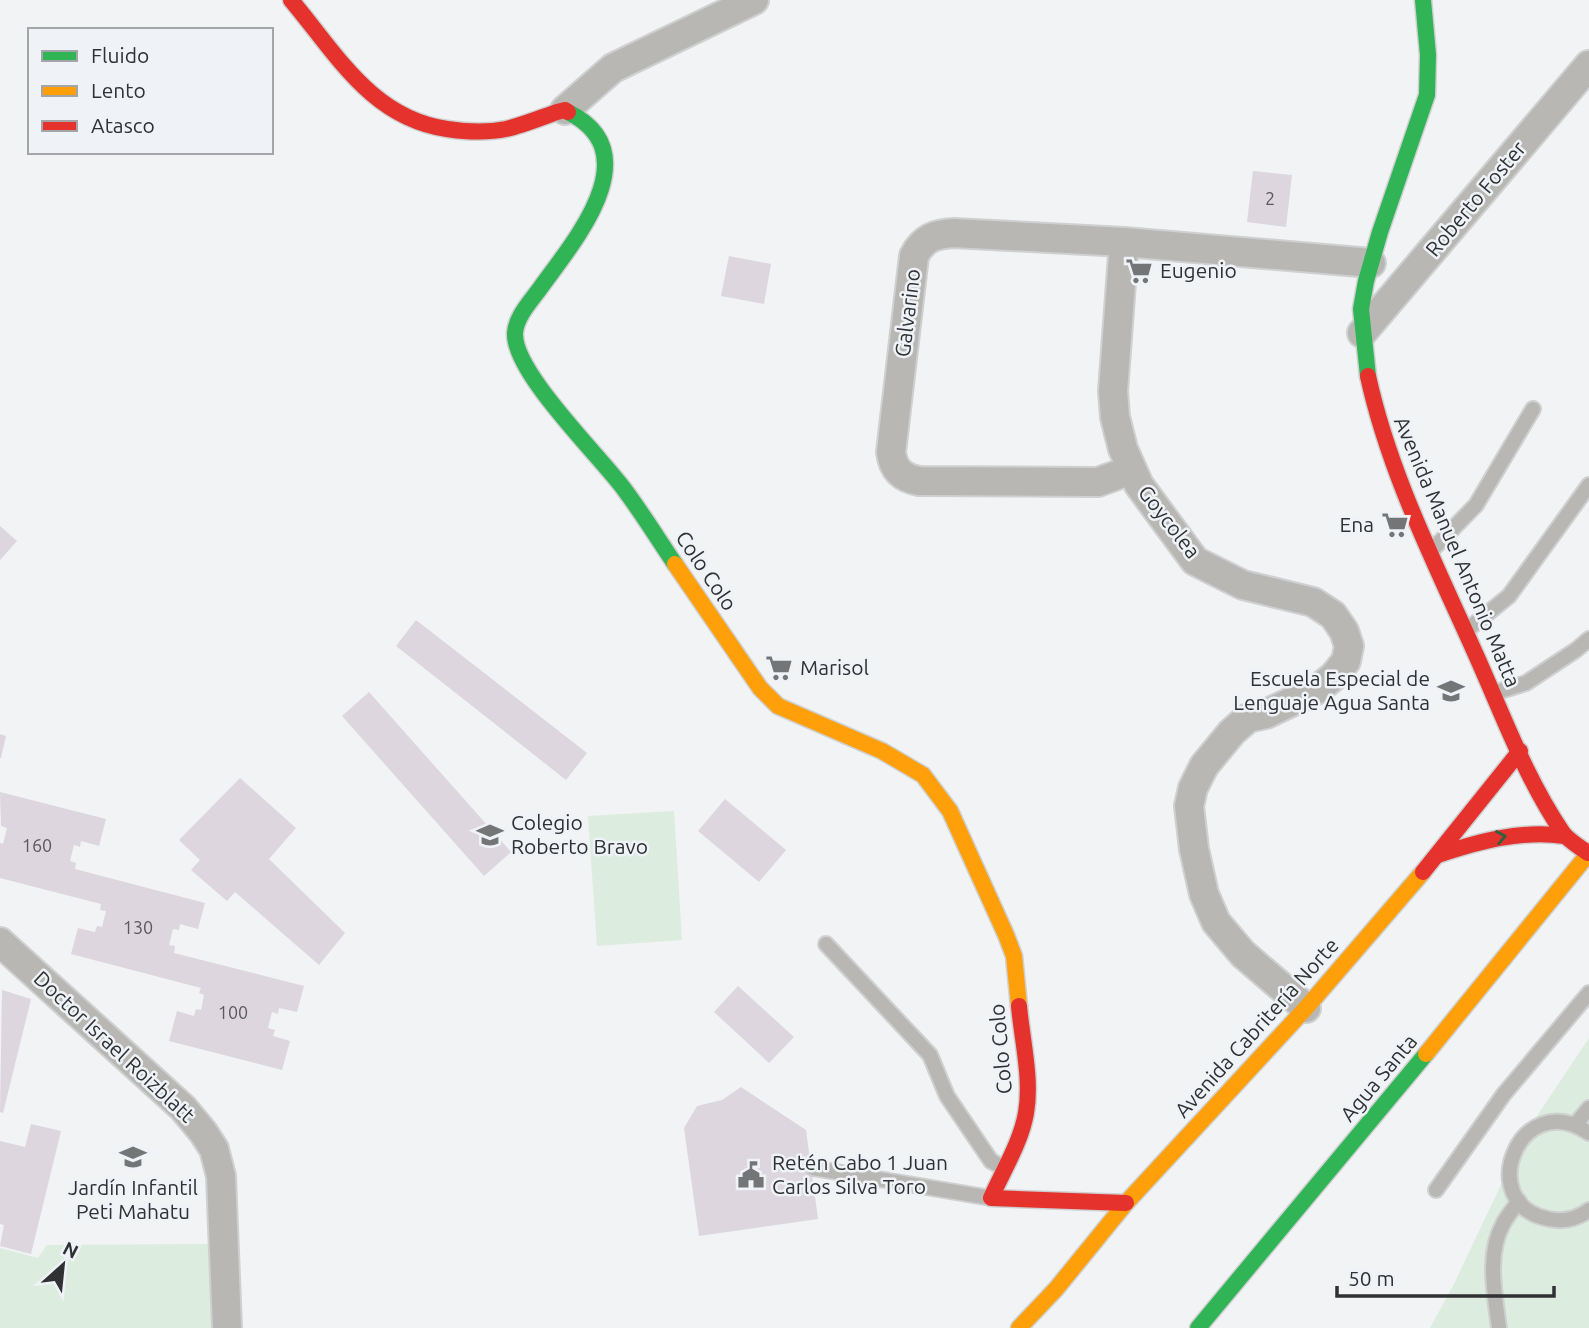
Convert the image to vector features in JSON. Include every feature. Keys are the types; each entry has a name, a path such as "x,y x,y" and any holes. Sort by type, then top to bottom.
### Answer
{"street":[{"path":"291,0 357,83 389,110 429,126 466,132 500,130 565,110 613,68 754,0"},
{"name":"Avenida Manuel Antonio Matta","path":"1423,0 1428,55 1427,95 1371,263 1361,309 1366,368 1375,410 1430,551 1533,782 1566,836 1589,853"},
{"name":"Roberto Foster","path":"1362,333 1589,65"},
{"name":"Colo Colo","path":"565,110 579,116 591,127 601,146 606,173 596,207 521,316 515,333 520,357 535,381 624,488 760,688 778,706 882,751 923,775 950,811 1014,956 1027,1085 1026,1104 1020,1135 991,1198"},
{"name":"Galvarino","path":"1131,470 1098,482 919,481 908,479 898,472 892,463 891,452 914,256 926,239 938,234 954,233 1124,242 1371,263"},
{"name":"Goycolea","path":"1124,242 1113,391 1115,417 1131,470 1159,514 1195,561 1243,585 1313,602 1333,615 1344,631 1349,646 1346,661 1334,676 1318,689 1266,714 1248,718 1232,732 1204,766 1193,788 1189,806 1194,849 1204,894 1216,922 1243,954 1306,1008"},
{"name":"Avenida Cabritería Norte","path":"1019,1328 1056,1289 1126,1203 1306,1008 1438,855 1520,751"},
{"path":"1438,855 1483,840 1525,833 1566,836"},
{"name":"Agua Santa","path":"1198,1328 1589,853"},
{"name":"Doctor Israel Roizblatt","path":"0,942 183,1108 204,1132 214,1149 221,1176 227,1328"},
{"path":"991,1198 1126,1203"}],"lane":[{"path":"1430,551 1476,505 1534,409"},
{"path":"1466,631 1509,596 1589,485"},
{"path":"1494,693 1526,683 1589,639"},
{"path":"826,944 930,1055 947,1096 991,1161 1004,1168"},
{"path":"1436,1190 1504,1094 1589,993"},
{"path":"1575,1125 1589,1108"},
{"path":"1587,1214 1570,1220 1542,1218 1519,1201 1512,1189 1509,1175 1515,1148 1534,1128 1547,1123 1562,1122 1575,1125 1589,1133"},
{"path":"813,1168 991,1198"},
{"path":"1499,1328 1493,1276 1495,1245 1502,1224 1519,1201"}],"green space":[{"path":"674,811 682,940 597,946 588,816"},
{"path":"1589,1038 1589,1328 1430,1328 1454,1284 1525,1134"},
{"path":"209,1244 214,1328 0,1328 0,1248 38,1258 47,1245"}],"building":[{"path":"1253,171 1292,175 1286,227 1247,222"},
{"path":"729,256 771,264 764,304 721,296"},
{"path":"0,526 17,541 0,560"},
{"path":"416,620 587,753 566,780 396,646"},
{"path":"369,692 511,852 484,876 342,716"},
{"path":"0,734 6,736 1,758 0,758"},
{"path":"240,778 296,828 269,859 345,933 319,965 235,892 227,901 191,870 200,860 179,840"},
{"path":"0,792 106,819 99,846 81,841 80,847 74,845 70,861 76,863 75,869 205,903 198,929 180,924 179,930 173,929 169,945 175,946 174,953 304,986 297,1012 279,1008 278,1014 272,1012 268,1028 275,1030 273,1036 290,1041 282,1070 169,1041 177,1011 194,1016 196,1009 201,1010 204,995 199,993 201,988 71,954 78,928 95,932 97,926 102,927 106,911 100,910 101,904 0,878 0,843 3,844 7,828 1,826"},
{"path":"725,799 786,850 759,882 698,831"},
{"path":"738,986 794,1037 769,1063 714,1012"},
{"path":"2,990 31,999 3,1113 0,1112"},
{"name":"Retén Cabo 1 Juan Carlos Silva Toro","path":"741,1087 806,1130 818,1219 699,1236 684,1128 697,1106 722,1100"},
{"path":"31,1124 61,1131 31,1254 0,1246 4,1225 0,1224 0,1141 25,1147"}],"traffic: fast":[{"path":"1368,376 1361,309 1366,281 1427,95 1428,55 1423,0"},
{"path":"568,112 592,129 603,150 604,173 598,197 586,222 518,320 515,333 518,350 542,391 624,489 675,564"},
{"path":"1198,1328 1426,1054"}],"traffic: slow":[{"path":"675,564 760,688 778,706 882,751 923,775 950,811 1006,935 1014,956 1019,1006"},
{"path":"1426,1054 1589,853"},
{"path":"1019,1328 1056,1289 1126,1203 1306,1008 1423,872"}],"traffic: jam":[{"path":"291,0 357,80 397,112 420,122 454,130 492,131 557,112 568,112"},
{"path":"1368,376 1388,448 1401,483 1516,746 1563,833 1588,853"},
{"path":"1423,872 1520,751"},
{"path":"1438,855 1500,838 1532,834 1565,836"},
{"path":"1019,1006 1028,1100 1024,1124 1016,1146 991,1198 1126,1203"}],"place":[{"name":"Eugenio","path":"1139,271"},
{"name":"Ena","path":"1395,525"},
{"name":"Marisol","path":"779,668"},
{"name":"Escuela Especial de Lenguaje Agua Santa","path":"1451,691"},
{"name":"Colegio Roberto Bravo","path":"490,835"},
{"name":"Jardín Infantil Peti Mahatu","path":"133,1157"},
{"name":"Retén Cabo 1 Juan Carlos Silva Toro","path":"751,1175"}]}
